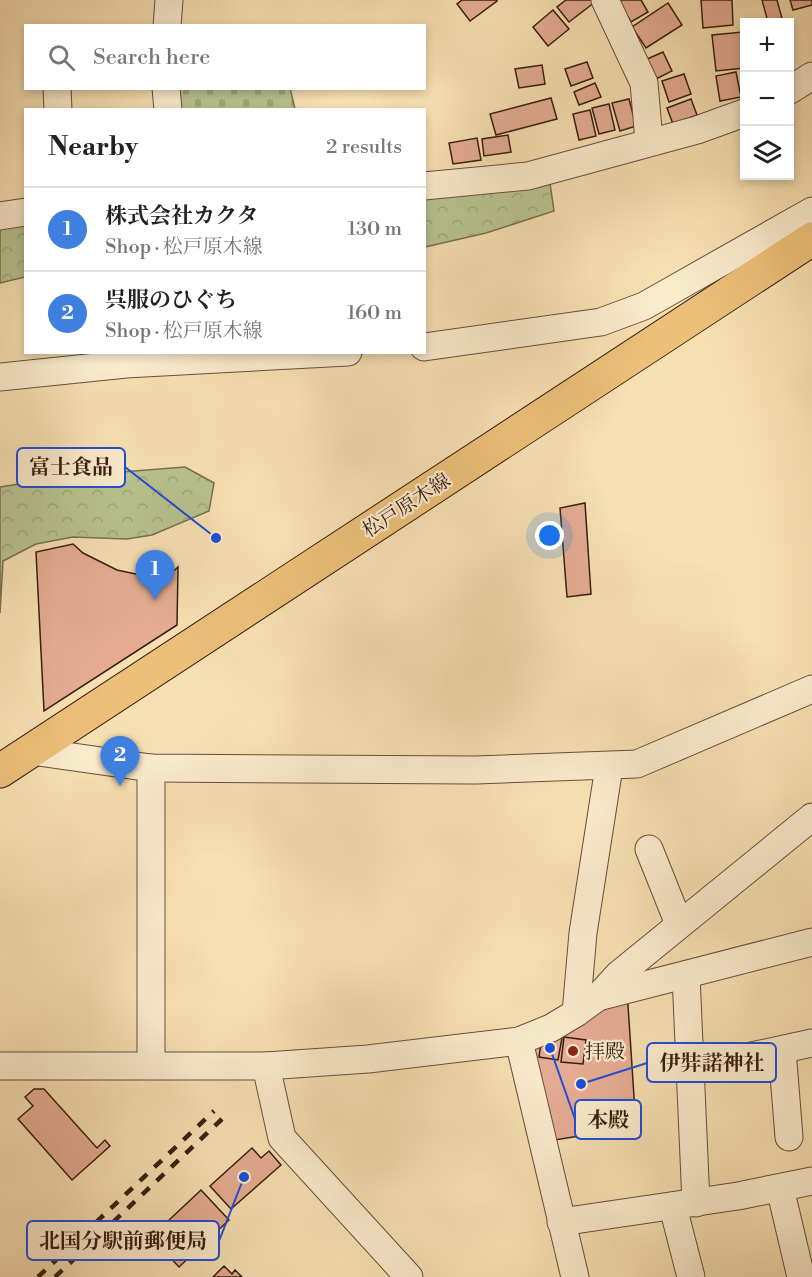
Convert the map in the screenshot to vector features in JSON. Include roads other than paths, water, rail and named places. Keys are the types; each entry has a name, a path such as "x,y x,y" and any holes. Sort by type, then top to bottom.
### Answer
{"main road":[{"name":"松戸原木線","path":"0,771 812,239"}],"street":[{"path":"167,24 169,0"},
{"path":"605,0 644,83 649,141"},
{"path":"794,87 812,76"},
{"path":"57,90 58,108"},
{"path":"166,90 168,108"},
{"path":"426,186 528,176 649,141 697,130 740,114"},
{"path":"426,346 601,322 644,306 812,211"},
{"path":"0,216 24,212"},
{"path":"0,377 126,364 311,354"},
{"path":"31,751 151,768 476,770 637,764 812,689"},
{"path":"587,1005 584,933 609,766"},
{"path":"151,768 152,1065"},
{"path":"0,1066 266,1066 368,1059 519,1041 551,1028 587,1005 618,975 679,924 812,817"},
{"path":"649,849 679,924"},
{"path":"587,1005 686,975 812,942"},
{"path":"686,975 691,1069 684,1205 691,1277"},
{"path":"519,1041 575,1277"},
{"path":"691,1069 812,1043"},
{"path":"782,1050 789,1137"},
{"path":"266,1066 282,1138 409,1277"},
{"path":"561,1222 684,1205 812,1181"},
{"path":"780,1188 801,1277"}],"railway":[{"path":"38,1277 214,1111"},
{"path":"55,1277 222,1119"}],"place":[{"name":"富士食品","path":"216,538"},
{"name":"株式会社カクタ","path":"155,600"},
{"name":"呉服のひぐち","path":"120,786"},
{"name":"本殿","path":"550,1048"},
{"name":"拝殿","path":"573,1051"},
{"name":"伊弉諾神社","path":"581,1084"},
{"name":"北国分駅前郵便局","path":"244,1177"}]}
